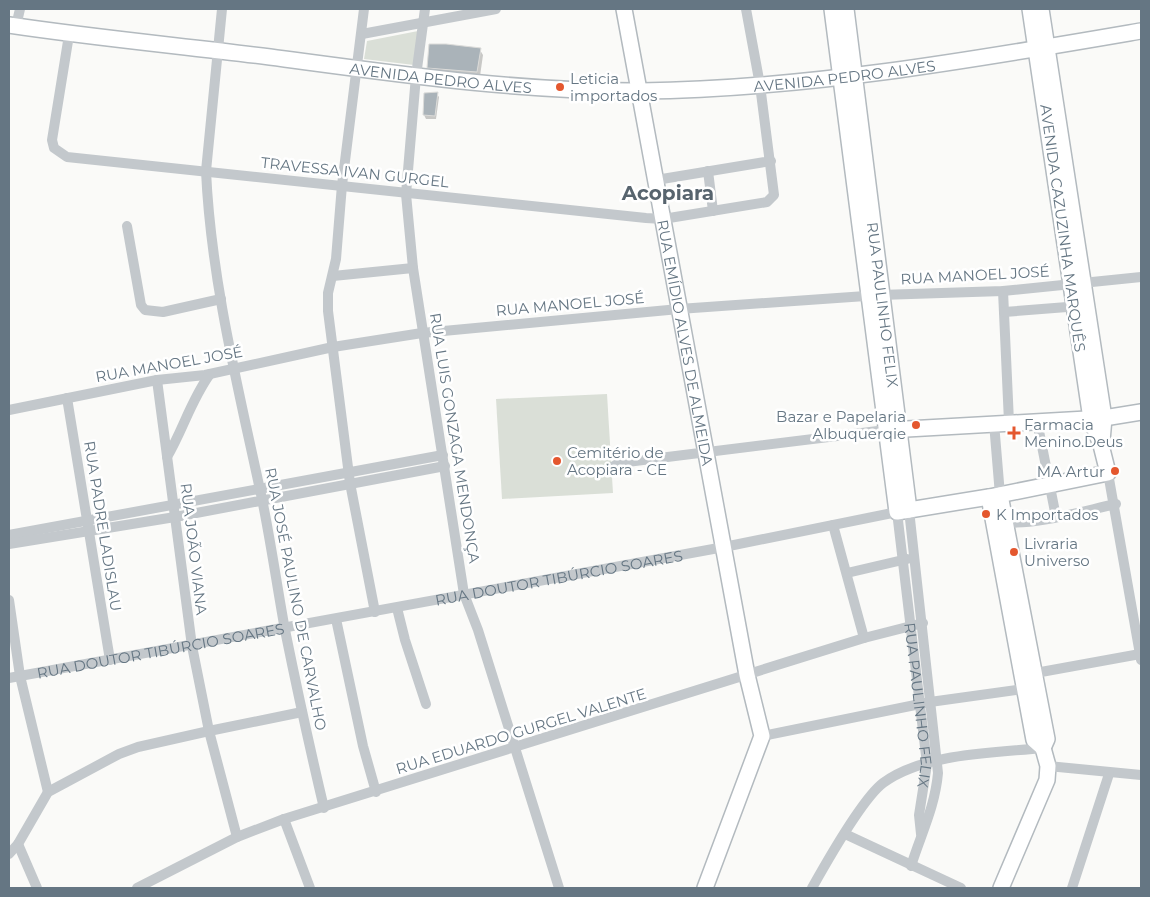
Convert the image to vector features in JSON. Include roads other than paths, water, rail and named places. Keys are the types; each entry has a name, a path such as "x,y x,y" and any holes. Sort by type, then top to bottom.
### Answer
{"main road":[{"name":"RUA EMÍDIO ALVES DE ALMEIDA","path":"624,9 747,675 762,736"},
{"name":"RUA PAULINHO FELIX","path":"832,9 848,75"},
{"name":"RUA PAULINHO FELIX","path":"846,9 848,75 903,511"},
{"name":"AVENIDA CAZUZINHA MARQUÊS","path":"1030,9 1042,48"},
{"name":"AVENIDA CAZUZINHA MARQUÊS","path":"1041,9 1042,48 1076,284 1097,419 1108,473"},
{"name":"AVENIDA PEDRO ALVES","path":"12,26 69,35 218,50 416,76 567,88 639,91 760,85 848,75 1042,48 1141,31"},
{"path":"892,430 1002,422 1097,419 1141,412"},
{"name":"RUA DOUTOR TIBÚRCIO SOARES","path":"903,511 995,496 1108,473"},
{"path":"995,496 1029,681 1034,740 1043,748 1048,766 1047,780 1001,888"},
{"path":"705,888 762,736"}],"street":[{"path":"12,26 20,9"},
{"name":"RUA JOSÉ PAULINO DE CARVALHO","path":"222,9 206,171 221,299 262,500 285,629 324,808"},
{"path":"364,9 342,185 333,276 328,293 328,311 349,478 375,612"},
{"name":"RUA LUIS GONZAGA MENDONÇA","path":"425,9 416,76 406,194 413,268 422,333 445,466 464,594 478,630 558,888"},
{"path":"362,34 496,9"},
{"path":"656,180 771,161 746,9"},
{"name":"TRAVESSA IVAN GURGEL","path":"69,35 52,140 54,148 67,157 342,185 406,194 663,219 772,199 775,192 771,161"},
{"path":"708,171 713,211"},
{"path":"127,226 141,305 145,310 163,312 221,299"},
{"path":"333,276 413,268"},
{"name":"RUA MANOEL JOSÉ","path":"9,410 157,380 210,374 333,347 422,333 679,309 875,295 1004,291 1141,277"},
{"path":"995,496 1002,422 1004,291"},
{"path":"1004,312 1080,306"},
{"path":"167,457 186,421 193,398 210,374"},
{"name":"RUA JOÃO VIANA","path":"157,380 192,646 209,731 237,837"},
{"name":"RUA PADRE LADISLAU","path":"66,398 110,660"},
{"path":"1037,421 1056,517"},
{"path":"609,469 620,463 892,430"},
{"path":"9,535 89,526 262,500 443,455"},
{"path":"174,512 260,490 445,466"},
{"path":"762,736 1141,657 1116,504 1108,473"},
{"path":"1000,522 1056,517 1116,504"},
{"name":"RUA DOUTOR TIBÚRCIO SOARES","path":"9,678 336,620 464,594 724,547 903,511"},
{"name":"RUA PAULINHO FELIX","path":"903,511 914,558 923,623 927,764 919,815 921,834"},
{"name":"RUA PAULINHO FELIX","path":"903,511 902,559 911,626 938,761 937,787 927,825 921,834 910,866"},
{"path":"833,525 864,638"},
{"path":"9,544 89,526"},
{"path":"847,573 902,559 914,558"},
{"path":"9,600 20,676 48,792"},
{"path":"397,608 405,640 426,704"},
{"path":"336,620 363,746 376,792"},
{"name":"RUA EDUARDO GURGEL VALENTE","path":"137,888 237,837 284,820 864,638 923,623"},
{"path":"9,854 18,844 48,792 119,754 138,747 302,712"},
{"path":"812,888 844,834 874,792 883,783 938,761 1043,748"},
{"path":"1048,766 1109,774 1141,775"},
{"path":"1072,888 1109,774"},
{"path":"284,820 310,888"},
{"path":"844,834 961,888"},
{"path":"18,844 37,888"}],"place":[{"name":"Leticia importados","path":"560,87"},
{"name":"Bazar e Papelaria Albuquerqie","path":"916,425"},
{"name":"Farmacia Menino.Deus","path":"1014,433"},
{"name":"Cemitério de Acopiara - CE","path":"557,461"},
{"name":"MA Artur","path":"1115,471"},
{"name":"K Importados","path":"986,514"},
{"name":"Livraria Universo","path":"1014,552"}],"district":[{"name":"Acopiara","path":"668,193"}]}
